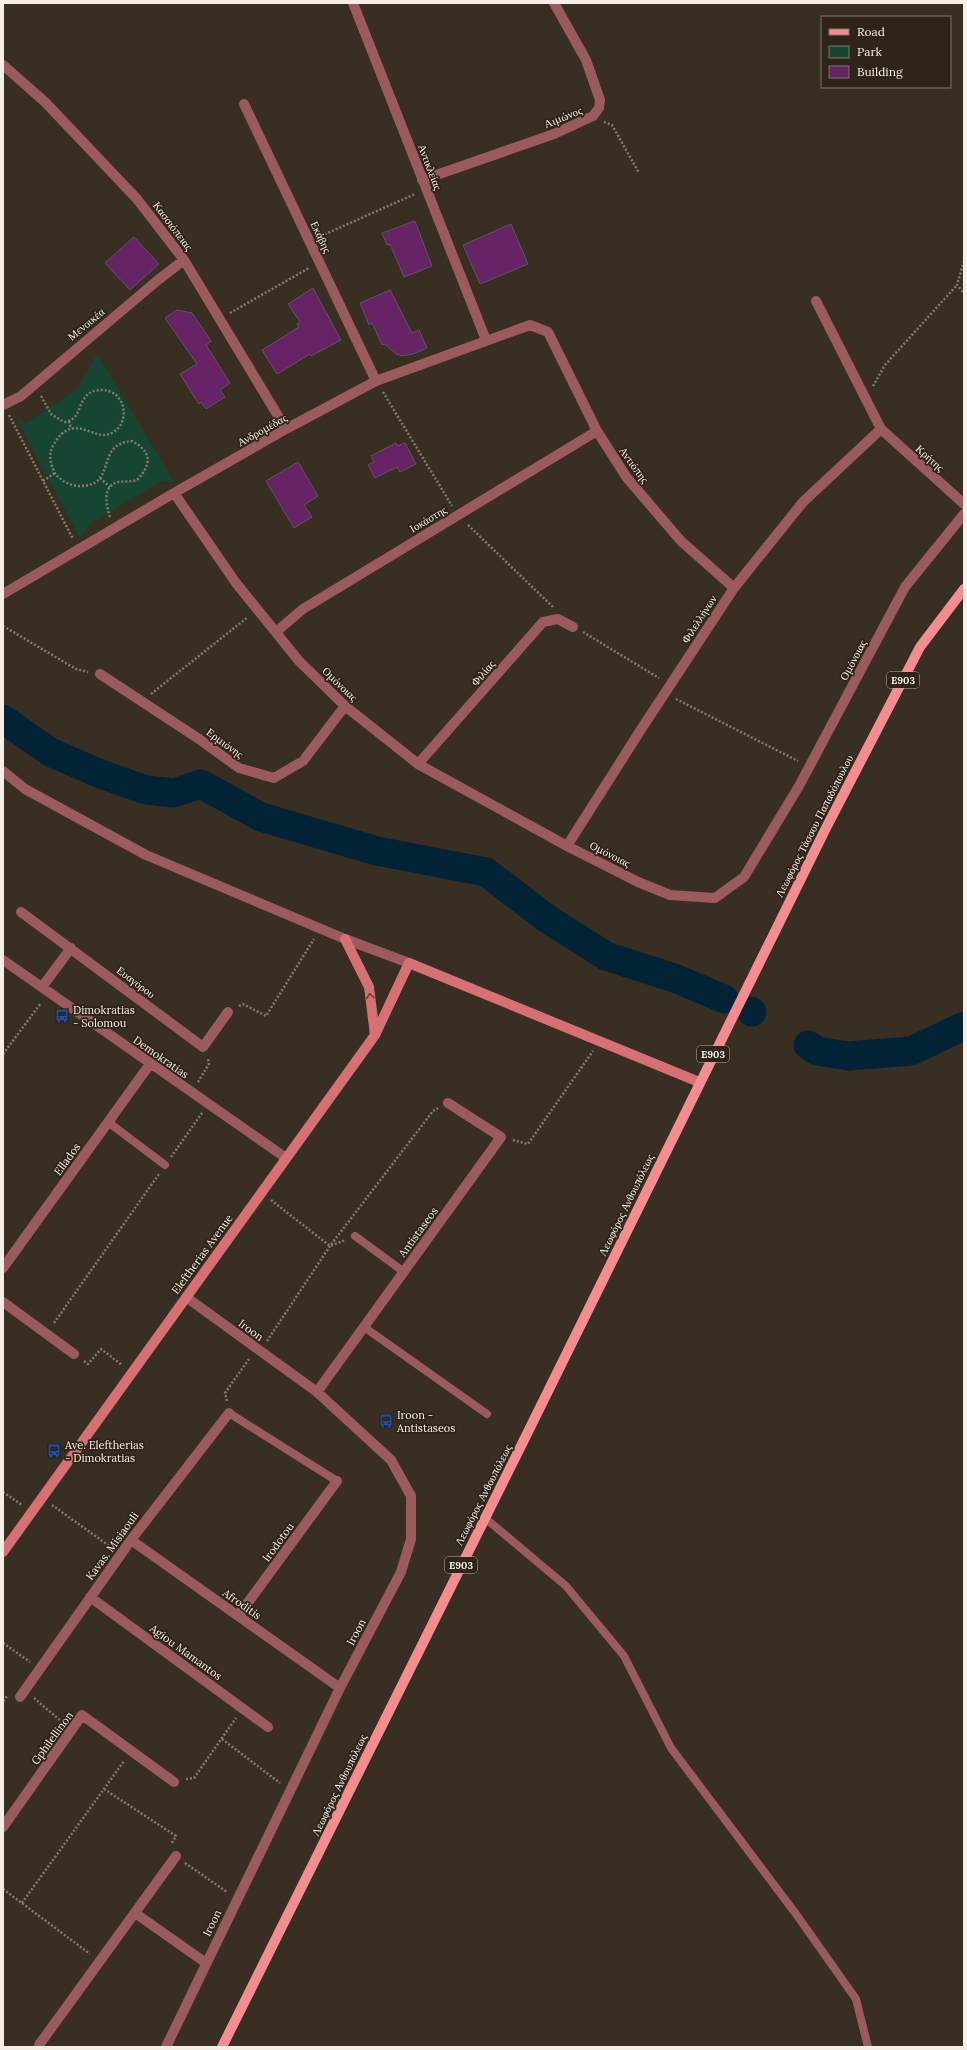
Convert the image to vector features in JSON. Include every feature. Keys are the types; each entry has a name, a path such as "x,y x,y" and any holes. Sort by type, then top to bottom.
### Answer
{"main road":[{"name":"Λεωφόρος Τάσσου Παπαδόπουλου","path":"699,1082 826,828 920,647 964,589"},
{"path":"344,939 369,987 374,1035"},
{"path":"410,963 699,1082"},
{"name":"Eleftherias Avenue","path":"3,1552 374,1035 410,963"},
{"name":"Λεωφόρος Ανθουπόλεως","path":"222,2047 485,1518 699,1082"}],"street":[{"name":"Αντικλείας","path":"353,3 486,340"},
{"name":"Αιμώνος","path":"424,184 554,134 593,116 598,108 600,100 588,66 554,3"},
{"name":"Κασσιόπειας","path":"3,65 45,102 137,199 184,260 286,430"},
{"name":"Εκάβης","path":"244,104 376,381"},
{"name":"Μενοικέα","path":"3,405 21,396 158,280 184,260"},
{"path":"816,301 881,429"},
{"name":"Ανδρομέδας","path":"3,594 174,493 376,381 530,325 548,332"},
{"name":"Αντιόπης","path":"548,332 597,431 626,478 681,541 734,588"},
{"name":"Κρήτης","path":"881,429 964,504"},
{"name":"Φιλελλήνων","path":"567,846 734,588 802,502 881,429"},
{"name":"Ιοκάστης","path":"276,632 303,609 597,431"},
{"name":"Ομόνοιας","path":"174,493 236,583 299,661 345,706 418,764 567,846 638,882 670,895 715,898 744,877 810,767 905,587 964,514"},
{"name":"Φιλίας","path":"418,764 543,622 558,618 573,627"},
{"name":"Ερμιόνης","path":"100,674 199,739 239,768 274,778 303,761 345,706"},
{"path":"3,771 26,789 146,855 344,939 410,963"},
{"name":"Ευαγόρου","path":"21,912 203,1047"},
{"path":"45,989 71,948"},
{"name":"Demokratias","path":"3,960 286,1158"},
{"path":"203,1047 228,1012"},
{"name":"Ellados","path":"3,1268 150,1064"},
{"path":"448,1103 501,1137"},
{"name":"Antistaseos","path":"317,1392 501,1137"},
{"name":"Iroon","path":"166,2047 340,1688 402,1572 411,1538 411,1496 391,1460 317,1392 186,1297"},
{"path":"3,1302 74,1354"},
{"name":"Kavas. Misiaouli","path":"22,1694 131,1540 229,1412"},
{"name":"Irodotou","path":"238,1616 337,1482"},
{"name":"Afroditis","path":"131,1540 340,1688"},
{"name":"Agiou Mamantos","path":"90,1598 268,1726"},
{"name":"Gphilellinon","path":"3,1827 82,1715 174,1782"},
{"path":"39,2045 176,1856"},
{"path":"135,1913 206,1963"}],"lane":[{"path":"108,1122 165,1165"},
{"path":"355,1236 404,1272"},
{"path":"364,1327 487,1414"},
{"path":"229,1412 337,1482"},
{"path":"485,1518 566,1586 624,1656 672,1748 796,1914 856,1999 868,2047"}],"path":[{"path":"593,116 612,125 639,173"},
{"path":"309,241 424,184"},
{"path":"865,398 886,365 957,285 964,261"},
{"path":"220,319 319,262"},
{"path":"957,285 964,293"},
{"path":"376,381 458,515 557,611"},
{"path":"34,384 51,414 64,422 76,417 83,399 95,390 110,391 117,396 124,409 122,424 111,434 97,435 84,428 71,430 57,438 52,446 50,456 51,466 55,473 63,481 72,485 82,486 91,484 100,478 106,468 111,450 116,445 132,441 146,451 148,455 146,468 137,480 117,482 110,487 106,499 107,510 116,527"},
{"path":"3,405 78,550"},
{"path":"69,421 71,430"},
{"path":"43,481 55,473"},
{"path":"100,478 110,487"},
{"path":"142,701 257,609"},
{"path":"3,626 76,669 100,674"},
{"path":"573,627 668,689 810,767"},
{"path":"228,1012 243,1004 266,1016 321,929"},
{"path":"3,1054 45,989"},
{"path":"501,1137 528,1144 599,1042"},
{"path":"191,1092 210,1064 203,1047"},
{"path":"229,1412 225,1393 259,1350 330,1246 433,1111 448,1103"},
{"path":"46,1334 208,1104"},
{"path":"261,1192 330,1246"},
{"path":"330,1246 355,1236"},
{"path":"74,1354 88,1364 101,1350 132,1372"},
{"path":"3,1492 32,1512"},
{"path":"42,1498 121,1554"},
{"path":"3,1643 40,1668"},
{"path":"22,1694 71,1730"},
{"path":"174,1782 194,1778 242,1708"},
{"path":"222,1739 290,1790"},
{"path":"22,1903 131,1751"},
{"path":"104,1788 176,1836 167,1850 237,1899"},
{"path":"3,1889 100,1961"}],"green space":[{"path":"97,354 174,482 162,481 91,523 80,538 17,420 26,423 77,389"}],"building":[{"path":"415,221 432,266 404,277 390,244 387,245 382,233"},
{"path":"511,224 528,264 480,284 463,245"},
{"path":"134,237 159,264 130,290 105,263"},
{"path":"313,288 341,340 311,356 310,354 277,374 262,350 299,327 297,324 300,322 288,304"},
{"path":"390,290 412,333 419,330 427,348 413,354 402,356 396,354 385,344 382,345 372,323 369,325 360,303"},
{"path":"177,310 192,313 211,341 206,345 230,383 220,390 225,397 206,409 201,402 199,404 180,374 197,364 165,318"},
{"path":"396,443 397,446 405,443 416,464 400,472 397,467 375,478 368,465 374,462 371,456"},
{"path":"298,462 318,496 304,505 312,517 294,528 266,481"}],"waterway":[{"path":"3,719 50,752 98,773 146,790 174,793 201,784 261,817 377,851 486,872 546,918 606,956 677,979 724,999"},
{"path":"808,1045 817,1051 848,1056 911,1051 964,1026"}],"place":[{"name":"Dimokratias - Solomou","path":"62,1016"},
{"name":"Iroon - Antistaseos","path":"386,1421"},
{"name":"Ave. Eleftherias - Dimokratias","path":"54,1451"}]}
